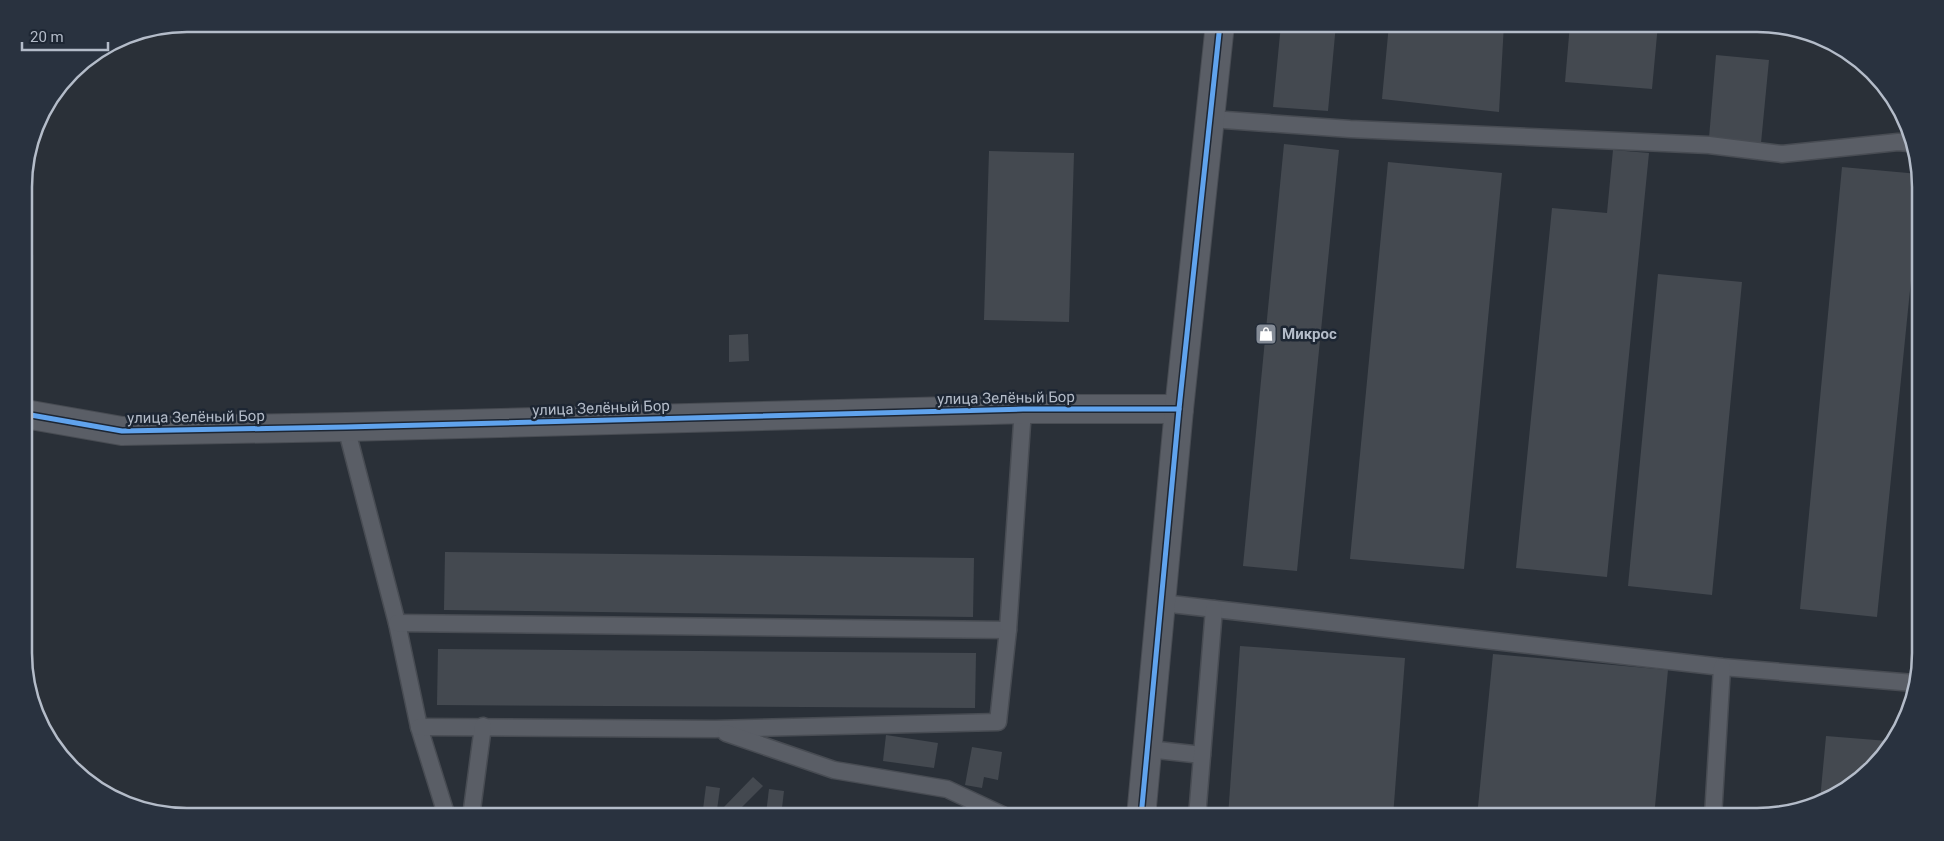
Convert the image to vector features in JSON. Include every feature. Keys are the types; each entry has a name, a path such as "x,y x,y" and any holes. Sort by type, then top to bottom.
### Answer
{"street":[{"path":"1142,808 1162,603 1178,409 1219,32"},
{"name":"улица Зелёный Бор","path":"33,411 122,431 1023,409 1178,409"}],"lane":[{"path":"1211,119 1350,129 1709,145 1782,154 1904,143"},
{"path":"419,727 715,729 998,722 1008,630 1023,409"},
{"path":"346,427 397,623 419,727 444,808"},
{"path":"1162,603 1722,667 1909,683"},
{"path":"1198,808 1214,609"},
{"path":"397,623 1008,630"},
{"path":"1714,808 1722,667"},
{"path":"472,808 483,726"},
{"path":"715,729 834,770 947,789 988,808"},
{"path":"1148,749 1202,755"}],"building":[{"path":"1280,32 1335,32 1328,111 1273,107"},
{"path":"1388,32 1504,32 1499,112 1382,99"},
{"path":"1569,32 1657,32 1652,89 1565,82"},
{"path":"1716,55 1769,60 1761,143 1709,138"},
{"path":"1284,144 1339,150 1297,571 1243,566"},
{"path":"1613,150 1649,153 1607,577 1516,568 1552,208 1607,213"},
{"path":"989,151 1074,153 1069,322 984,320"},
{"path":"1388,162 1502,173 1464,569 1350,559"},
{"path":"1842,167 1911,173 1912,270 1877,617 1800,609"},
{"path":"1658,274 1742,282 1712,595 1628,586"},
{"path":"748,334 749,361 729,362 729,335"},
{"path":"445,552 974,558 973,617 444,610"},
{"path":"1240,646 1405,658 1394,808 1229,808"},
{"path":"438,649 976,653 975,708 437,705"},
{"path":"1493,654 1668,670 1655,808 1478,808"},
{"path":"886,735 938,743 934,768 883,761"},
{"path":"1826,736 1884,741 1866,763 1851,776 1820,795"},
{"path":"972,747 1002,752 998,780 984,777 982,788 965,785"},
{"path":"753,777 763,786 741,808 723,808"},
{"path":"706,786 720,788 717,808 703,808"},
{"path":"769,789 784,791 782,808 767,808"}],"cycle path":[{"path":"1142,808 1179,409 1219,32"},
{"path":"33,415 122,431 1023,409 1179,409"}],"place":[{"name":"Микрос","path":"1266,334"}]}
